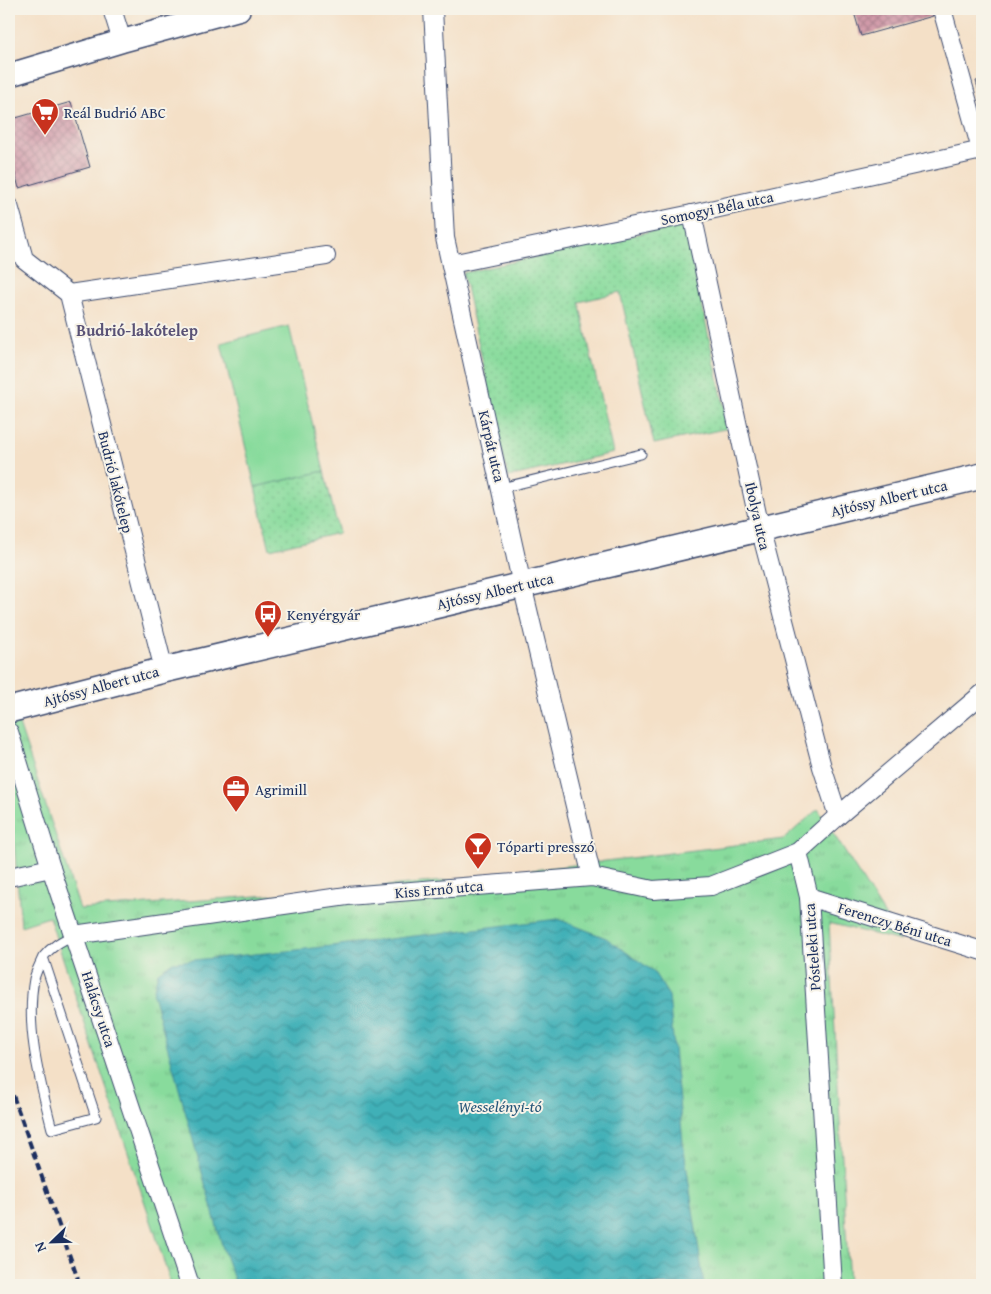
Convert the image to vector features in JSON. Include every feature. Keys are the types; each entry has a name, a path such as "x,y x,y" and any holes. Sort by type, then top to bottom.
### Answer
{"main road":[{"name":"Ajtóssy Albert utca","path":"9,710 164,670 982,476"}],"street":[{"path":"112,9 122,41"},
{"path":"9,75 212,12 239,9"},
{"name":"Kárpát utca","path":"433,9 445,238 522,584 592,876"},
{"path":"942,9 982,151"},
{"name":"Somogyi Béla utca","path":"451,264 982,151"},
{"path":"9,206 24,259 69,294 326,256"},
{"name":"Ibolya utca","path":"692,214 760,528 822,767 838,816"},
{"name":"Budrió lakótelep","path":"69,294 164,670"},
{"path":"798,852 982,694"},
{"name":"Halácsy utca","path":"9,732 51,868 190,1285"},
{"name":"Kiss Ernő utca","path":"74,935 347,896 592,876 653,890 711,886 798,852"},
{"name":"Pósteleki utca","path":"798,852 809,897 833,1285"},
{"path":"9,876 51,868"},
{"name":"Ferenczy Béni utca","path":"809,897 982,951"}],"lane":[{"path":"501,488 641,454"},
{"path":"43,957 96,1116 52,1129 35,1051 31,1002 35,976 43,957 50,948 74,935"}],"green space":[{"path":"684,224 729,428 654,444 620,292 579,302 613,453 508,477 463,273"},
{"path":"289,326 324,471 255,487 221,343"},
{"path":"324,471 339,533 270,549 255,487"},
{"path":"18,721 80,909 444,881 784,839 818,809 901,941 829,923 849,1285 171,1285 49,917 21,926 9,782 9,724"}],"water":[{"name":"Wesselényi-tó","path":"558,919 606,938 653,971 669,996 683,1143 704,1285 236,1285 223,1249 153,994 158,972 173,962 297,950"}],"building":[{"path":"853,9 931,9 933,16 861,36"},
{"path":"982,80 982,103 976,81"},
{"name":"Reál Budrió ABC","path":"71,102 90,167 19,188 9,152 9,120"}],"railway":[{"path":"9,1084 80,1285"}],"place":[{"name":"Reál Budrió ABC","path":"45,136"},
{"name":"Kenyérgyár","path":"268,638"},
{"name":"Agrimill","path":"236,813"},
{"name":"Tóparti presszó","path":"478,870"}],"district":[{"name":"Budrió-lakótelep","path":"137,330"}]}
